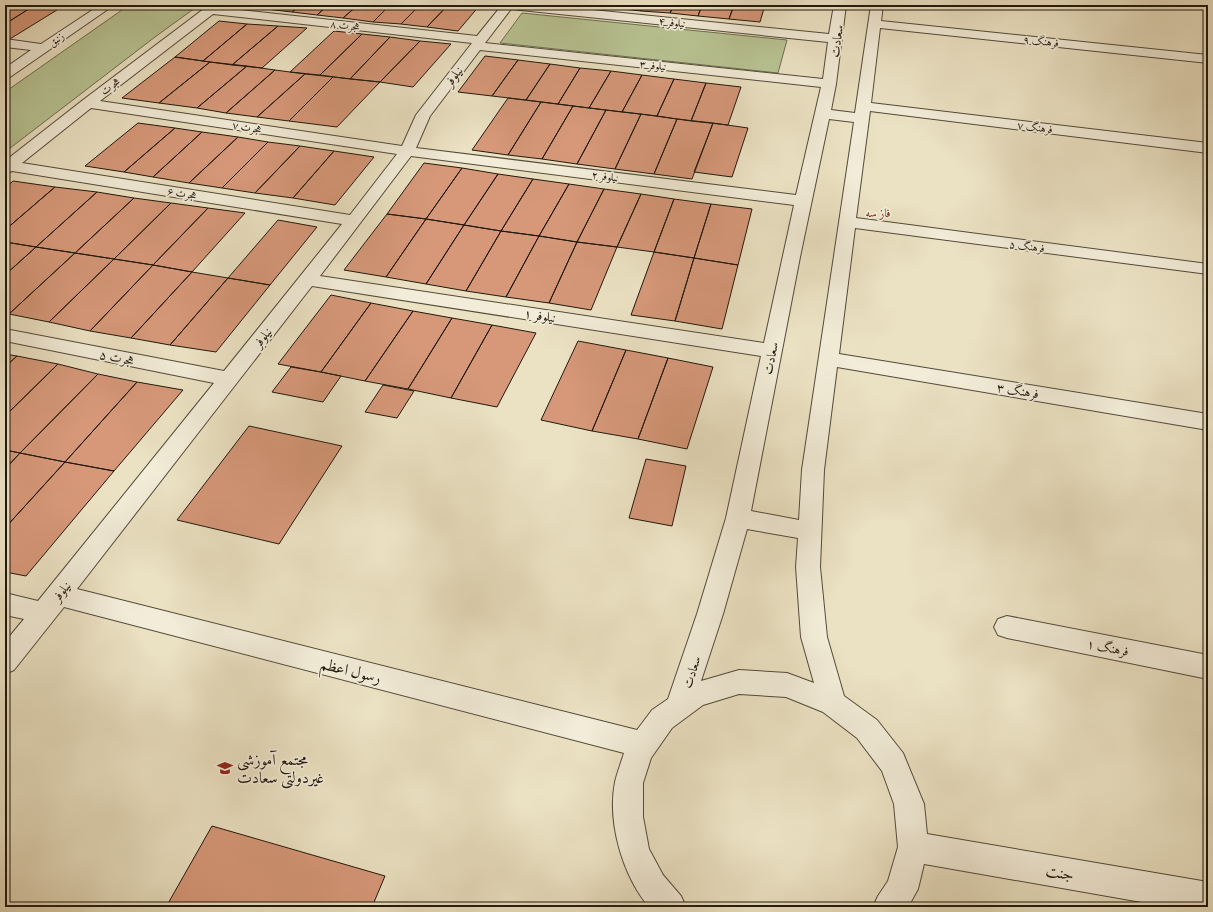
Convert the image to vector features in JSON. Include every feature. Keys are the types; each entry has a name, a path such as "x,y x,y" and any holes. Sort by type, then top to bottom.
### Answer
{"street":[{"name":"زنبق","path":"5,74 108,5"},
{"name":"نیلوفر ۴","path":"508,5 836,39"},
{"name":"نیلوفر","path":"5,662 354,221 407,151 423,115 508,5"},
{"name":"سعادت","path":"679,706 710,614 738,518 829,84 840,5"},
{"name":"هجرت ۸","path":"213,8 478,43"},
{"name":"هجرت","path":"7,168 88,103 213,8"},
{"path":"833,703 814,637 808,567 813,470 875,14"},
{"name":"فرهنگ ۹","path":"875,14 1208,59"},
{"path":"5,43 44,48"},
{"name":"نیلوفر ۳","path":"478,43 829,84"},
{"name":"هجرت ۷","path":"88,103 407,151"},
{"name":"فرهنگ ۷","path":"823,114 862,112 1208,148"},
{"name":"نیلوفر ۲","path":"407,151 804,201"},
{"name":"هجرت ۶","path":"7,168 354,221"},
{"name":"فرهنگ ۵","path":"847,222 1208,269"},
{"name":"نیلوفر ۱","path":"308,280 772,351"},
{"name":"هجرت ۵","path":"5,335 229,379"},
{"name":"فرهنگ ۳","path":"828,358 1208,422"},
{"path":"738,518 810,531"},
{"name":"رسول اعظم","path":"5,604 51,604 644,745"},
{"name":"فرهنگ ۱","path":"1007,627 1208,667"},
{"path":"670,907 652,886 635,852 628,817 629,783 638,752 662,719 679,706 695,695 739,682 787,685 833,703 866,729 893,763 909,804 913,847 902,889 889,907"},
{"name":"جنت","path":"913,847 1208,898"}],"green space":[{"path":"129,5 199,5 5,152 5,92"},
{"path":"522,13 787,40 778,73 500,43"}],"building":[{"path":"6,5 35,5 5,24"},
{"path":"35,5 65,5 5,42 5,24"},
{"path":"233,5 270,5 265,9"},
{"path":"270,5 301,5 292,12 265,9"},
{"path":"301,5 328,5 317,15 292,12"},
{"path":"328,5 358,5 343,18 317,15"},
{"path":"358,5 390,5 373,22 343,18"},
{"path":"390,5 420,5 401,24 373,22"},
{"path":"420,5 448,5 427,27 401,24"},
{"path":"448,5 480,5 458,31 427,27"},
{"path":"615,5 644,5 641,11 613,8"},
{"path":"644,5 674,5 670,13 641,11"},
{"path":"674,5 702,5 698,16 670,13"},
{"path":"702,5 734,5 729,19 698,16"},
{"path":"734,5 765,5 760,22 729,19"},
{"path":"219,21 247,24 203,61 175,57"},
{"path":"247,24 278,26 232,65 203,61"},
{"path":"278,26 307,28 262,68 232,65"},
{"path":"334,31 362,34 320,75 290,72"},
{"path":"362,34 390,37 350,79 320,75"},
{"path":"390,37 420,41 380,82 350,79"},
{"path":"420,41 451,44 413,87 380,82"},
{"path":"485,56 518,60 492,96 458,92"},
{"path":"175,57 210,62 159,103 122,98"},
{"path":"518,60 550,64 526,100 492,96"},
{"path":"210,62 247,66 197,108 159,103"},
{"path":"550,64 580,68 558,104 526,100"},
{"path":"247,66 275,70 226,113 197,108"},
{"path":"580,68 611,71 589,108 558,104"},
{"path":"275,70 305,74 257,117 226,113"},
{"path":"611,71 642,75 622,112 589,108"},
{"path":"305,74 333,77 289,121 257,117"},
{"path":"642,75 674,79 657,116 622,112"},
{"path":"333,77 380,82 337,127 289,121"},
{"path":"674,79 706,83 691,121 657,116"},
{"path":"706,83 741,87 728,125 691,121"},
{"path":"508,98 541,102 508,155 472,150"},
{"path":"541,102 573,106 542,159 508,155"},
{"path":"573,106 606,110 577,164 542,159"},
{"path":"606,110 641,114 615,169 577,164"},
{"path":"641,114 677,119 654,174 615,169"},
{"path":"677,119 713,123 692,179 654,174"},
{"path":"138,123 175,128 124,172 85,166"},
{"path":"713,123 748,128 732,177 694,172"},
{"path":"175,128 202,132 153,177 124,172"},
{"path":"202,132 238,137 189,183 153,177"},
{"path":"238,137 268,142 222,188 189,183"},
{"path":"268,142 300,146 255,193 222,188"},
{"path":"300,146 334,151 293,198 255,193"},
{"path":"334,151 374,157 335,205 293,198"},
{"path":"424,163 462,168 426,219 387,214"},
{"path":"462,168 498,174 464,225 426,219"},
{"path":"498,174 533,179 501,231 464,225"},
{"path":"533,179 569,184 539,236 501,231"},
{"path":"13,181 55,187 5,230 5,188"},
{"path":"569,184 604,189 577,242 539,236"},
{"path":"55,187 97,192 36,247 5,242 5,230"},
{"path":"604,189 641,194 617,247 577,242"},
{"path":"97,192 134,198 75,253 36,247"},
{"path":"641,194 674,199 654,252 617,247"},
{"path":"134,198 171,203 114,259 75,253"},
{"path":"674,199 711,204 694,258 654,252"},
{"path":"171,203 208,208 153,265 114,259"},
{"path":"711,204 752,209 738,265 694,258"},
{"path":"208,208 245,213 192,272 153,265"},
{"path":"387,214 426,219 386,277 344,270"},
{"path":"426,219 464,225 426,284 386,277"},
{"path":"278,220 317,227 270,285 228,278"},
{"path":"464,225 501,231 466,291 426,284"},
{"path":"501,231 539,236 506,297 466,291"},
{"path":"539,236 577,242 549,303 506,297"},
{"path":"5,242 36,247 5,275"},
{"path":"577,242 617,247 591,310 549,303"},
{"path":"36,247 75,253 9,314 5,313 5,275"},
{"path":"654,252 694,258 675,321 631,315"},
{"path":"75,253 114,259 49,322 9,314"},
{"path":"694,258 738,265 722,329 675,321"},
{"path":"114,259 153,265 90,331 49,322"},
{"path":"153,265 192,272 131,338 90,331"},
{"path":"192,272 228,278 170,345 131,338"},
{"path":"228,278 270,285 216,352 170,345"},
{"path":"331,295 371,303 321,372 278,364"},
{"path":"371,303 413,311 365,381 321,372"},
{"path":"413,311 452,318 408,389 365,381"},
{"path":"452,318 492,325 451,398 408,389"},
{"path":"492,325 536,333 497,407 451,398"},
{"path":"578,341 626,350 592,431 541,420"},
{"path":"626,350 668,358 638,439 592,431"},
{"path":"5,354 17,356 5,367"},
{"path":"17,356 58,364 5,416 5,367"},
{"path":"668,358 713,367 687,449 638,439"},
{"path":"58,364 98,374 20,453 5,450 5,416"},
{"path":"291,367 341,376 323,402 272,392"},
{"path":"98,374 137,382 65,462 20,453"},
{"path":"137,382 183,390 114,471 65,462"},
{"path":"383,385 414,391 397,418 365,412"},
{"path":"249,426 342,446 279,544 177,520"},
{"path":"5,450 20,453 5,469"},
{"path":"20,453 65,462 5,528 5,469"},
{"path":"646,459 686,466 672,526 629,518"},
{"path":"65,462 114,471 26,576 5,572 5,528"},
{"path":"212,826 385,876 372,907 166,907"}],"place":[{"name":"مجتمع آموزشی غیردولتی سعادت","path":"225,768"}],"district":[{"name":"فاز سه","path":"878,213"}]}
